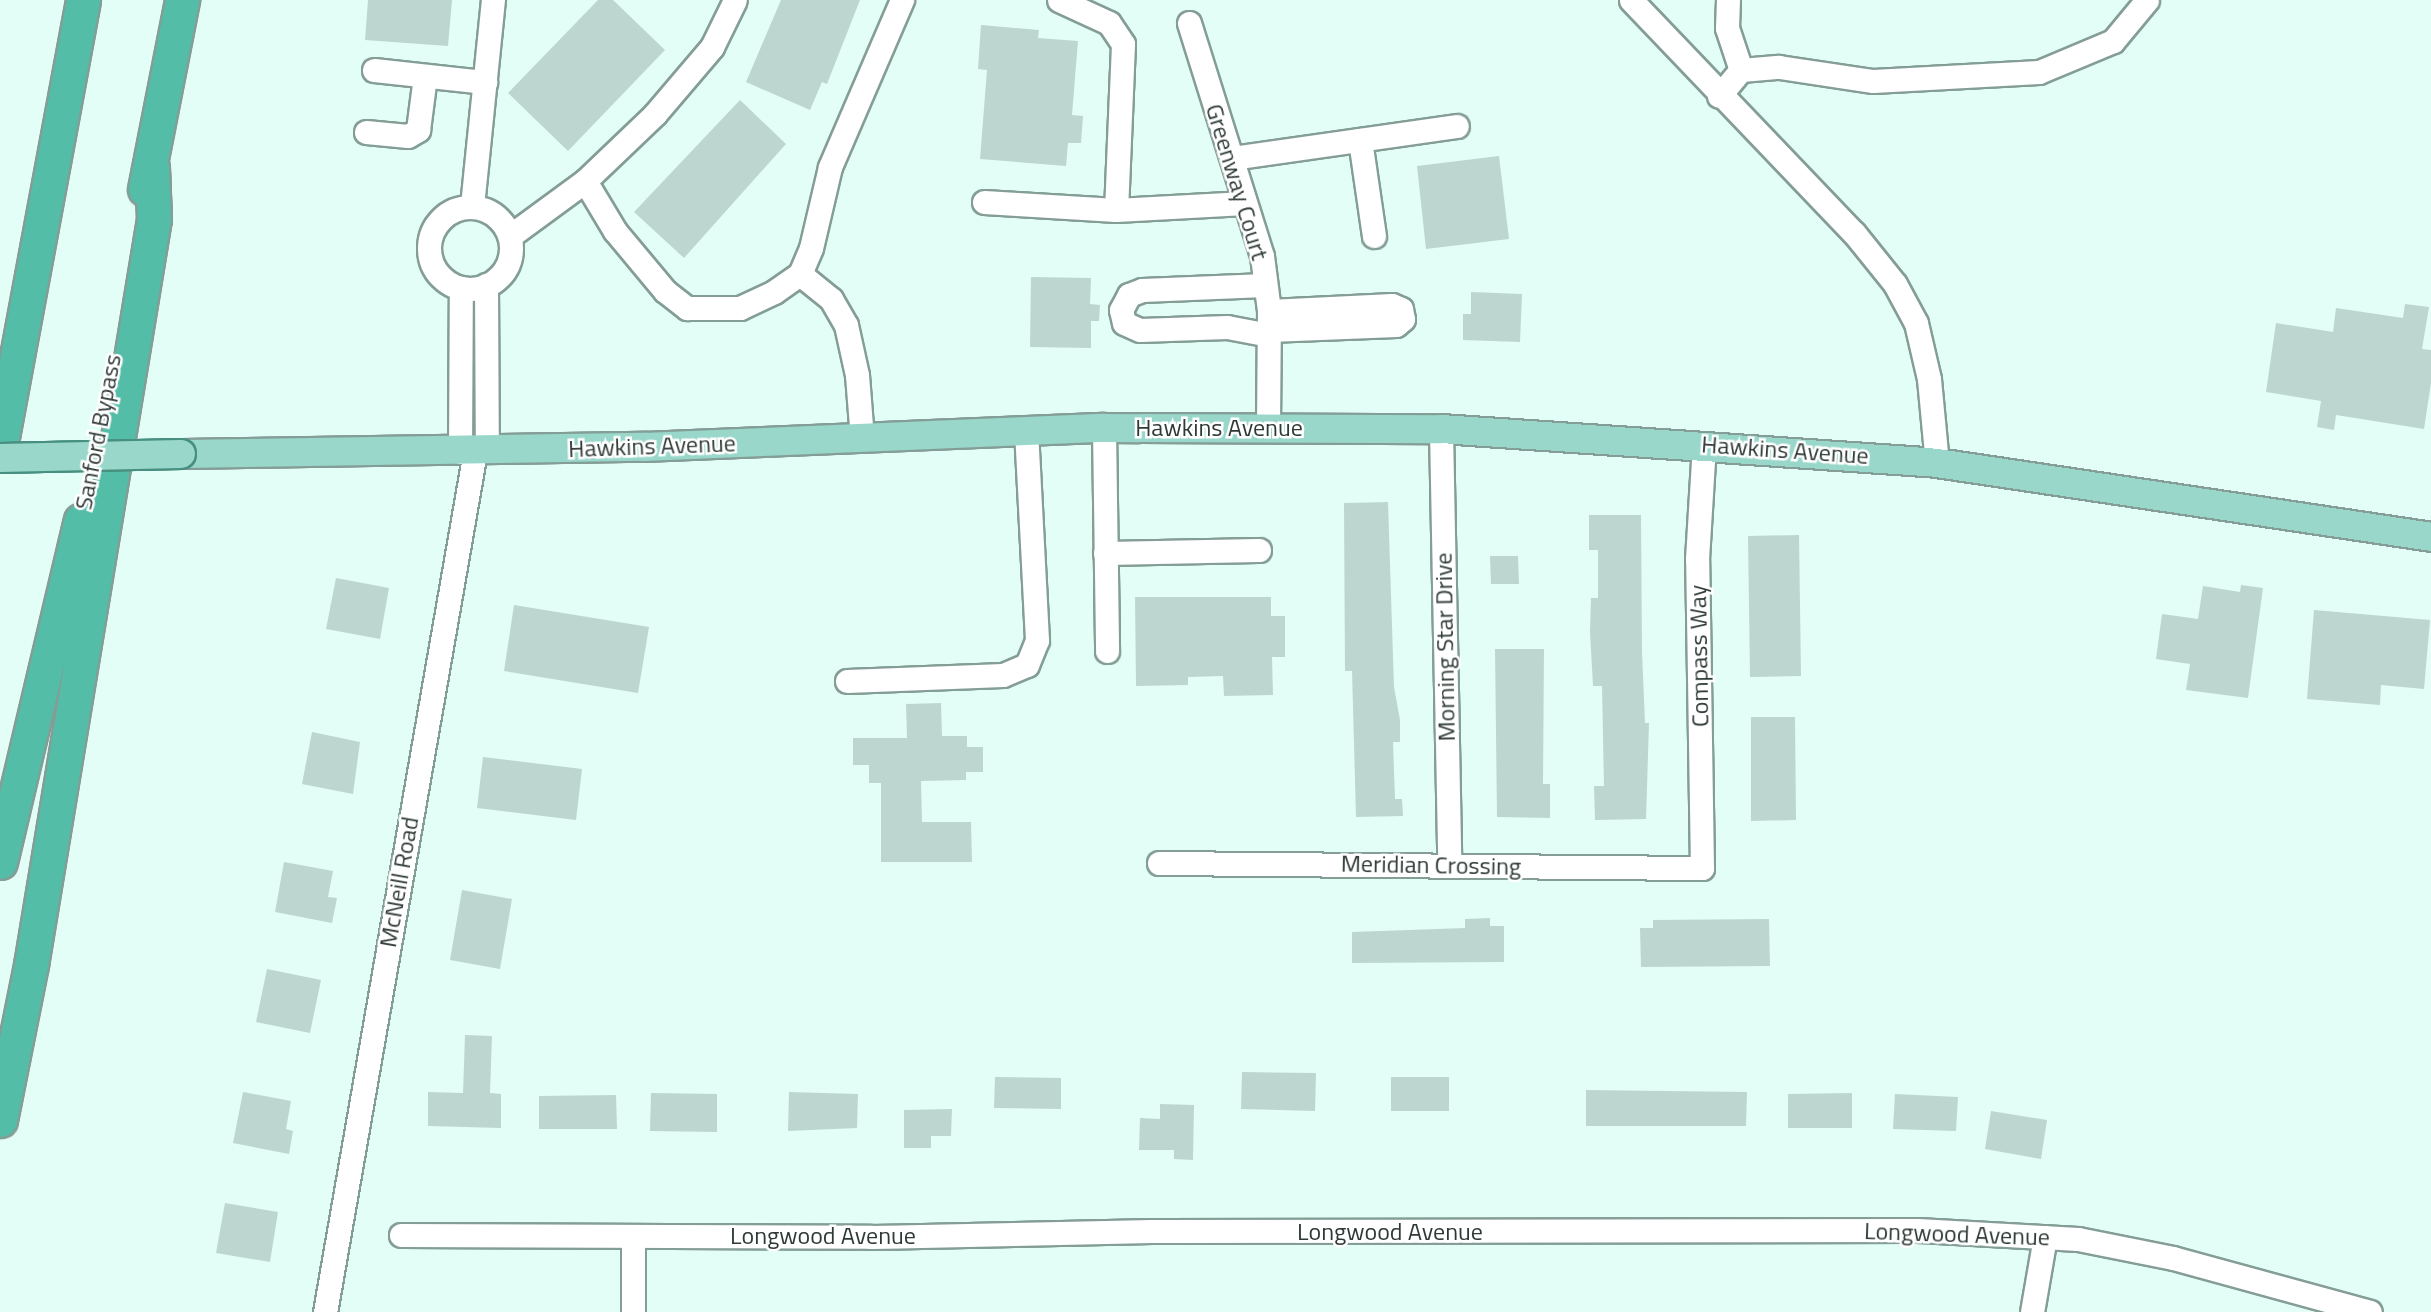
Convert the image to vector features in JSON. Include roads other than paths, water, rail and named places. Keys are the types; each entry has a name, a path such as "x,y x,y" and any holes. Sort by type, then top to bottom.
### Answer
{"highway":[{"path":"0,336 83,0"},
{"path":"0,448 83,0"},
{"name":"Sanford Bypass","path":"0,862 85,505 138,209 152,167 182,0"},
{"path":"0,1120 31,965 154,219 152,167"}],"main road":[{"name":"Hawkins Avenue","path":"0,458 474,451 1104,428 1441,429 1704,444 1937,463 2431,537"}],"street":[{"path":"472,206 493,0"},
{"path":"510,236 585,181 655,114 712,47 735,0"},
{"path":"585,181 615,231 665,291 687,308 740,308 800,274 811,248 830,167 902,0"},
{"path":"1059,0 1110,23 1123,44 1116,210"},
{"path":"1632,0 1719,96 1854,233 1895,284 1916,323 1937,463"},
{"path":"1728,0 1727,28 1741,70"},
{"path":"1719,96 1741,70 1779,67 1873,81 2039,72 2113,41 2147,0"},
{"name":"Greenway Court","path":"1189,23 1262,256 1269,325 1268,427"},
{"path":"374,70 485,82"},
{"path":"366,132 408,136 418,130 425,76"},
{"path":"1231,158 1457,127"},
{"path":"1360,140 1374,236"},
{"path":"985,202 1116,210 1245,203"},
{"path":"472,206 493,213 510,236 508,264 500,277 486,285 461,288 438,274 428,250 430,238 443,216 472,206"},
{"path":"800,274 831,299 846,325 857,375 862,438"},
{"path":"474,451 486,285"},
{"path":"1265,285 1142,290 1129,295 1121,310 1124,323 1140,330 1269,325"},
{"path":"461,288 474,451"},
{"path":"1104,428 1107,650"},
{"name":"Morning Star Drive","path":"1441,429 1449,865"},
{"path":"848,681 1003,675 1027,666 1037,639 1026,431"},
{"name":"Compass Way","path":"1702,868 1697,559 1704,444"},
{"name":"McNeill Road","path":"325,1312 474,451"},
{"path":"1105,553 1259,550"},
{"name":"Meridian Crossing","path":"1159,863 1702,868"},
{"name":"Longwood Avenue","path":"401,1234 632,1236 1916,1230 2045,1237 2173,1258 2370,1312"},
{"path":"632,1236 633,1312"},
{"path":"2032,1312 2045,1237"}]}
